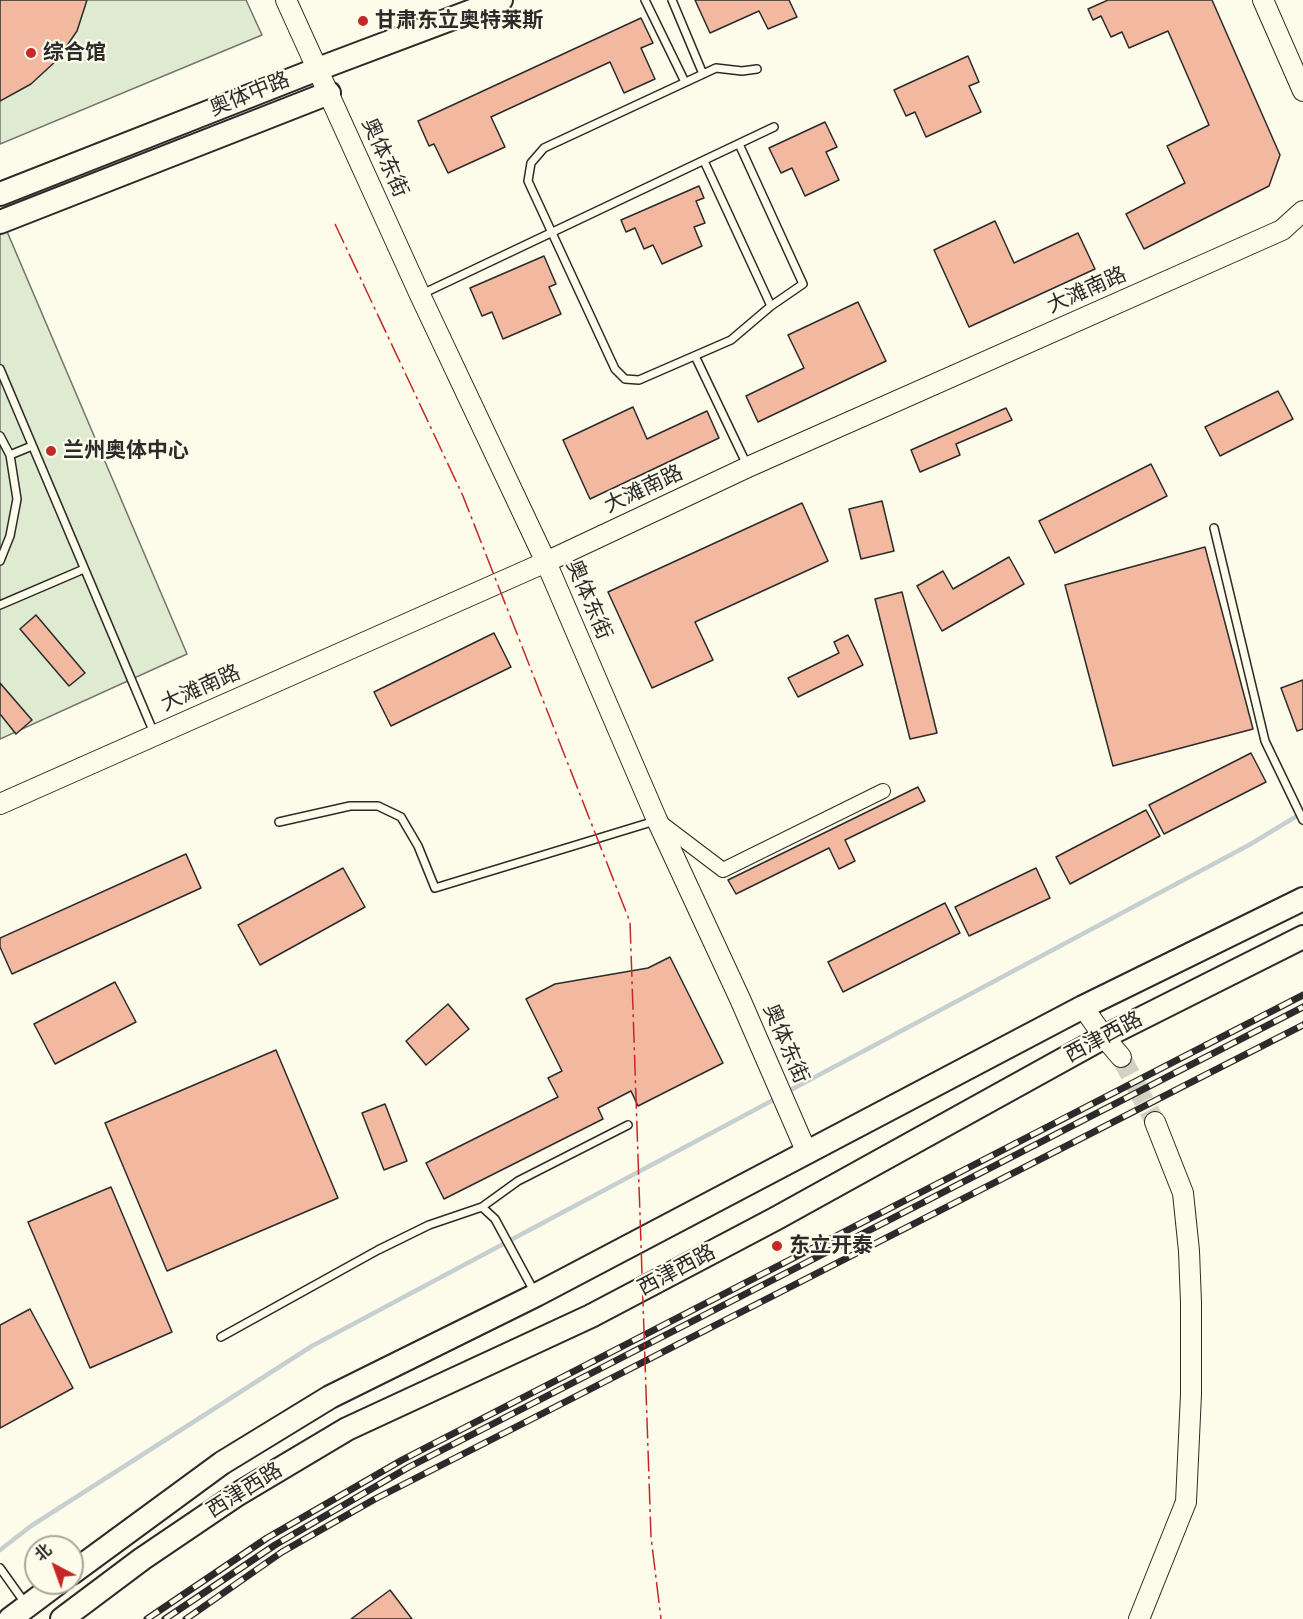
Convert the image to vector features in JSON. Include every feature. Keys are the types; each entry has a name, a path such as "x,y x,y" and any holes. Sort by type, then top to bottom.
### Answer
{"main road":[{"name":"奥体中路","path":"0,194 501,0"},
{"name":"奥体中路","path":"0,222 329,93"},
{"name":"西津西路","path":"84,1564 222,1463 330,1397 536,1295 1083,1007 1303,899"},
{"name":"西津西路","path":"62,1619 142,1558 238,1494 347,1429 591,1316 734,1241 1104,1037 1303,937"},
{"path":"222,1463 238,1494"},
{"path":"19,1613 42,1595"}],"street":[{"name":"奥体东街","path":"286,0 420,295 546,562 657,820 740,999 807,1153"},
{"path":"1263,0 1303,91"},
{"name":"大滩南路","path":"0,804 546,562 748,467 1282,230 1303,211"},
{"path":"657,820 723,870 883,791"},
{"path":"1083,1007 1121,1057"},
{"path":"1139,1619 1186,1502 1191,1394 1189,1251 1183,1192 1155,1122"}],"lane":[{"path":"645,0 685,82"},
{"path":"672,0 703,74"},
{"path":"739,144 803,284 771,306 731,340 639,380 626,379 615,369 528,181 531,163 544,148 716,68 742,71 757,69"},
{"path":"420,295 774,127"},
{"path":"704,160 771,306"},
{"path":"695,356 748,467"},
{"path":"0,369 155,735"},
{"path":"0,436 10,455 17,499 10,536 0,561"},
{"path":"10,455 32,446"},
{"path":"1214,528 1264,741 1303,820"},
{"path":"0,605 84,569"},
{"path":"279,822 350,806 378,806 401,817 418,846 435,888 657,820"},
{"path":"221,1337 378,1250 429,1225 482,1207 518,1181 628,1125"},
{"path":"482,1207 495,1219 536,1295"},
{"path":"0,1568 19,1613"}],"green space":[{"path":"0,0 246,0 262,35 0,144"},
{"name":"兰州奥体中心","path":"0,215 187,654 0,739"}],"building":[{"name":"综合馆","path":"0,0 87,0 77,31 57,60 31,84 0,101"},
{"path":"695,0 789,0 797,17 768,29 759,11 710,33"},
{"path":"1108,0 1212,0 1280,155 1269,186 1144,249 1126,214 1185,183 1167,146 1209,125 1168,31 1129,48 1122,32 1111,37 1101,16 1093,20 1088,9"},
{"path":"641,18 653,43 641,48 655,79 624,93 610,62 491,117 505,147 448,173 434,144 429,146 418,121"},
{"path":"968,56 979,82 969,86 981,112 926,137 915,112 906,116 894,90"},
{"path":"825,122 837,147 826,152 839,180 805,196 792,168 781,173 769,148"},
{"path":"699,186 704,198 696,201 705,223 694,227 702,246 662,264 653,245 644,249 635,228 626,232 621,220"},
{"path":"995,221 1014,263 1078,233 1095,269 969,327 934,250"},
{"path":"544,256 556,284 549,287 561,314 503,339 492,312 482,316 470,288"},
{"path":"858,302 886,361 758,422 746,396 804,368 788,335"},
{"path":"1278,391 1293,419 1220,456 1205,427"},
{"path":"633,407 647,439 707,411 719,438 590,499 563,440"},
{"path":"1006,408 1012,420 956,444 960,455 920,472 911,450"},
{"path":"1151,464 1167,496 1055,553 1039,521"},
{"path":"882,501 894,551 861,559 849,509"},
{"path":"802,503 828,561 695,622 713,660 652,688 608,592"},
{"path":"1205,547 1253,729 1113,766 1065,585"},
{"path":"1009,557 1024,584 942,631 917,586 943,571 953,589"},
{"path":"902,592 937,733 910,739 875,599"},
{"path":"36,615 85,673 69,686 20,629"},
{"path":"494,633 511,667 391,726 374,692"},
{"path":"848,635 863,665 798,697 788,678 839,653 834,642"},
{"path":"1303,680 1303,729 1297,731 1281,688"},
{"path":"0,683 32,720 16,734 0,714"},
{"path":"1251,753 1266,782 1164,834 1149,805"},
{"path":"918,787 925,801 845,840 855,861 839,869 829,848 736,894 728,880"},
{"path":"1146,810 1160,836 1070,884 1056,857"},
{"path":"186,854 201,888 12,974 0,947 0,938"},
{"path":"343,868 365,907 260,965 238,925"},
{"path":"1036,868 1050,898 969,936 955,907"},
{"path":"945,903 960,933 843,992 828,962"},
{"path":"670,957 723,1063 638,1106 631,1091 598,1108 603,1119 444,1199 426,1163 558,1097 548,1078 562,1071 526,999 555,984 648,968"},
{"path":"115,982 136,1022 55,1064 34,1024"},
{"path":"448,1004 469,1029 426,1065 406,1041"},
{"path":"276,1050 338,1198 167,1271 105,1123"},
{"path":"385,1104 407,1161 384,1170 362,1113"},
{"path":"111,1187 172,1332 90,1368 28,1222"},
{"path":"30,1309 73,1388 0,1428 0,1325"},
{"path":"390,1590 412,1619 351,1619"}],"waterway":[{"path":"787,1092 1249,845 1302,813"},
{"path":"0,1550 31,1526 312,1346 777,1098"}],"tunnel":[{"path":"1121,1057 1155,1122"}],"railway":[{"path":"147,1619 267,1538 402,1460 1303,995"},
{"path":"165,1619 275,1545 409,1467 1303,1007"},
{"path":"186,1619 282,1552 375,1499 1303,1025"}],"power":[{"path":"335,224 463,496 630,922 651,1537 661,1619"}],"place":[{"name":"甘肃东立奥特莱斯","path":"363,21"},
{"name":"综合馆","path":"31,53"},
{"name":"兰州奥体中心","path":"51,451"},
{"name":"东立开泰","path":"777,1246"}]}
